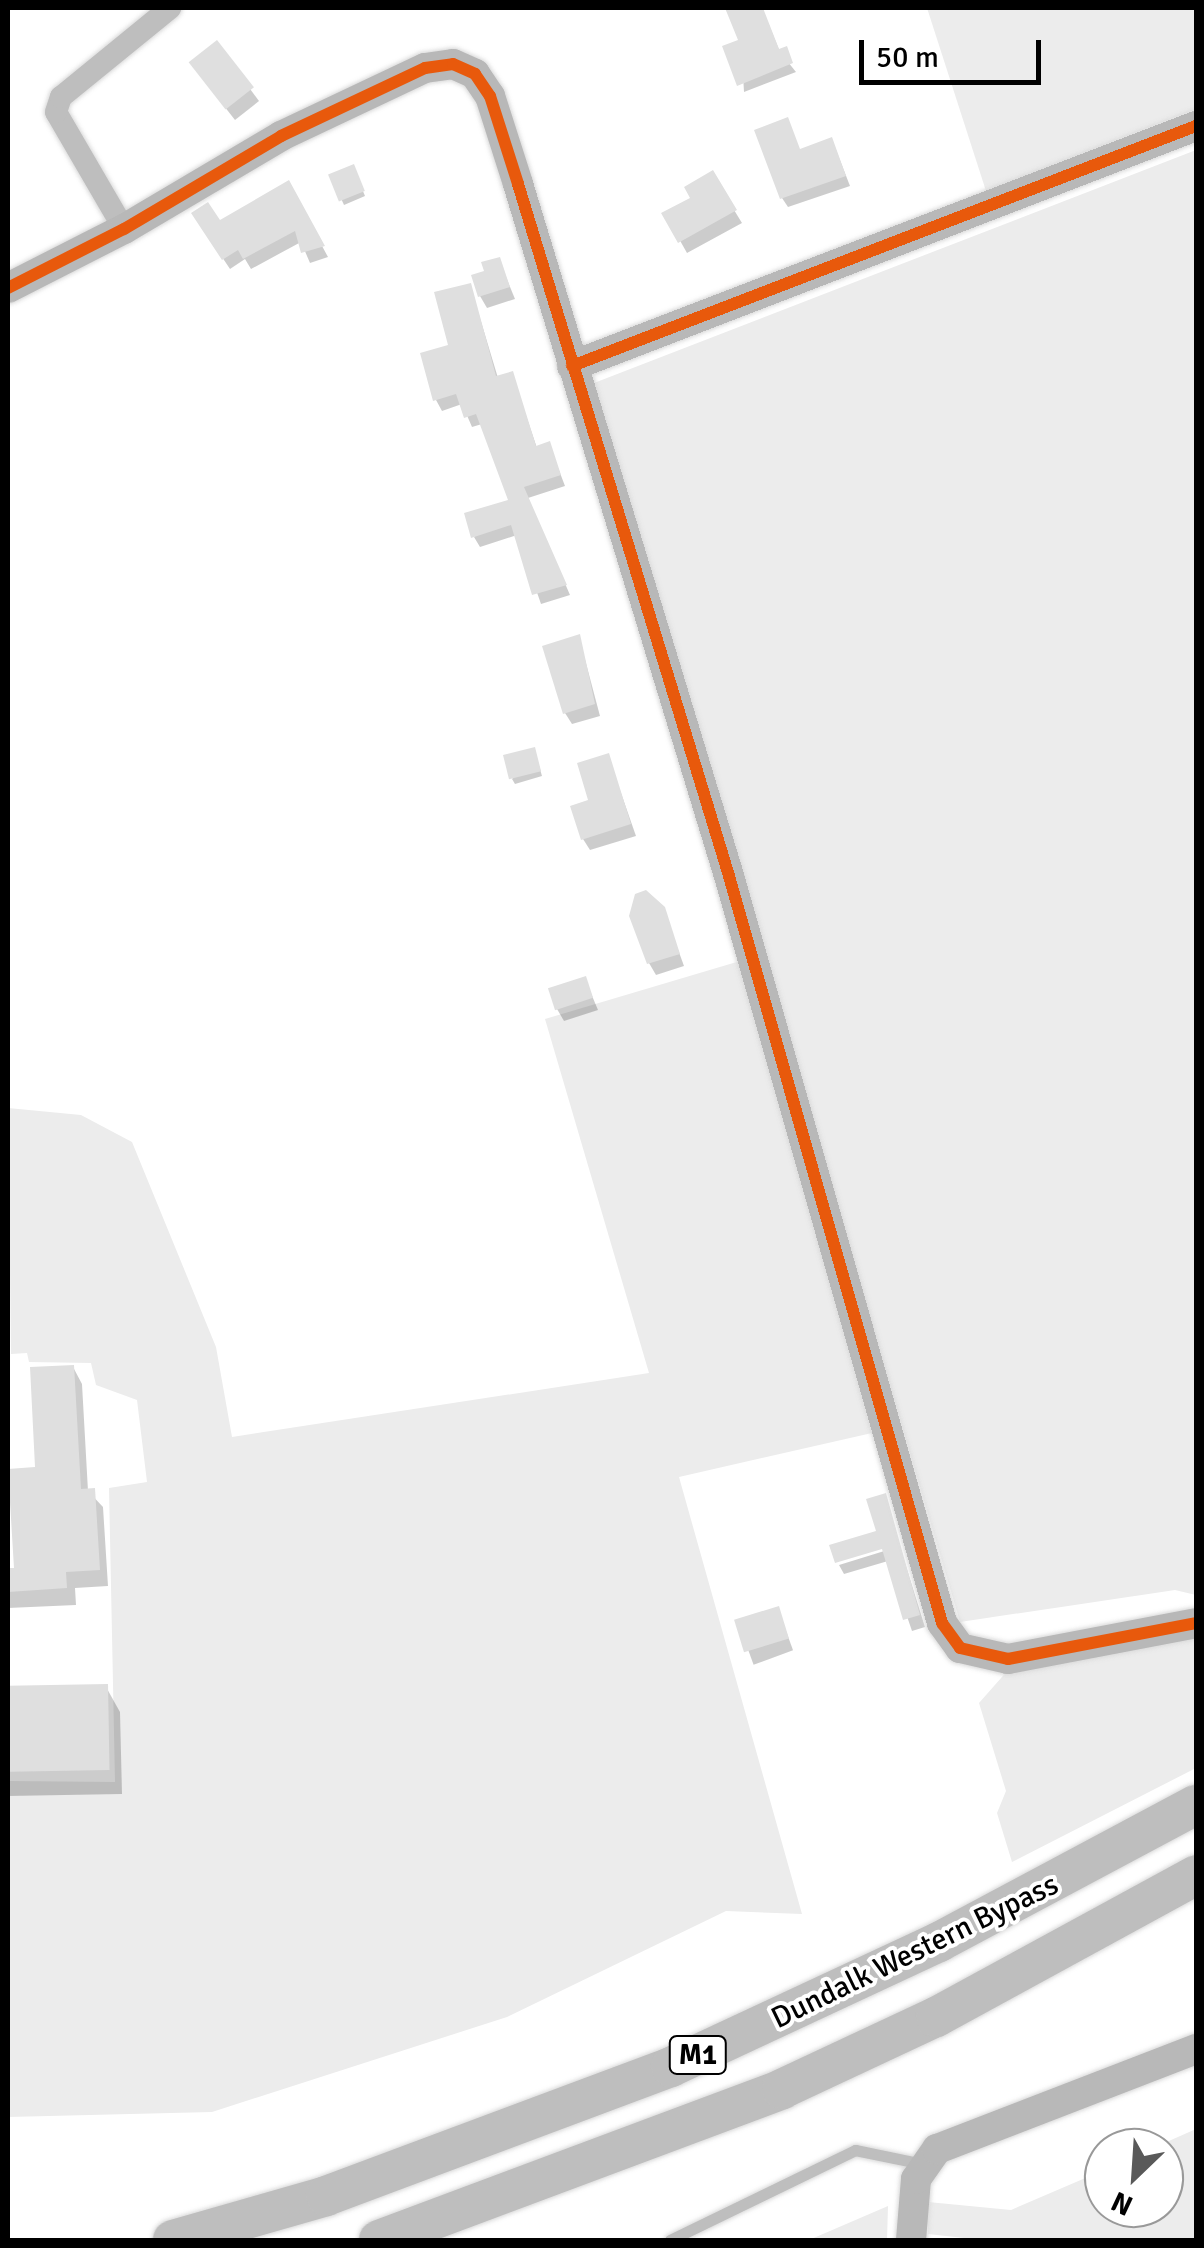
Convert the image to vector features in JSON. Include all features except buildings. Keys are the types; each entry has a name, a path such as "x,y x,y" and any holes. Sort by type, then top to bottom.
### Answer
{"highway":[{"name":"Dundalk Western Bypass","path":"173,2240 326,2196 672,2067 972,1926 1196,1805"},
{"name":"Dundalk Western Bypass","path":"379,2240 782,2090 936,2017 1196,1875"}],"street":[{"path":"124,229 56,112 61,97 170,8"},
{"path":"8,288 124,229 281,136 425,68 453,64 475,74 490,96 728,876 942,1622 960,1648 978,1656 1008,1659 1196,1623"},
{"path":"572,366 1196,126"},
{"path":"912,2240 916,2179 931,2157 1196,2049"}],"lane":[{"path":"670,2240 855,2150 931,2157"}],"shaded area":[{"path":"927,8 1196,8 1196,109 986,191"},
{"path":"1196,150 1196,1595 1175,1590 960,1622 594,383"},
{"path":"740,961 872,1433 679,1477 802,1914 726,1911 507,2017 212,2112 8,2117 8,1781 115,1782 109,1488 147,1482 137,1400 96,1385 91,1363 29,1362 27,1353 11,1354 8,1108 81,1115 132,1142 216,1347 232,1437 649,1373 545,1019"},
{"path":"1196,1637 1196,1768 1012,1862 997,1813 1006,1791 979,1703 1009,1669"},
{"path":"1196,2129 1196,2240 982,2240 928,2234 928,2202 1011,2210 1084,2179 1084,2228 1184,2228 1184,2134"},
{"path":"888,2206 887,2240 809,2240"}],"cycle path":[{"path":"8,288 124,229 281,136 425,68 453,64 475,74 490,96 518,184 729,876 942,1623 960,1648 1008,1659 1196,1623"},
{"path":"572,366 1196,126"}]}
